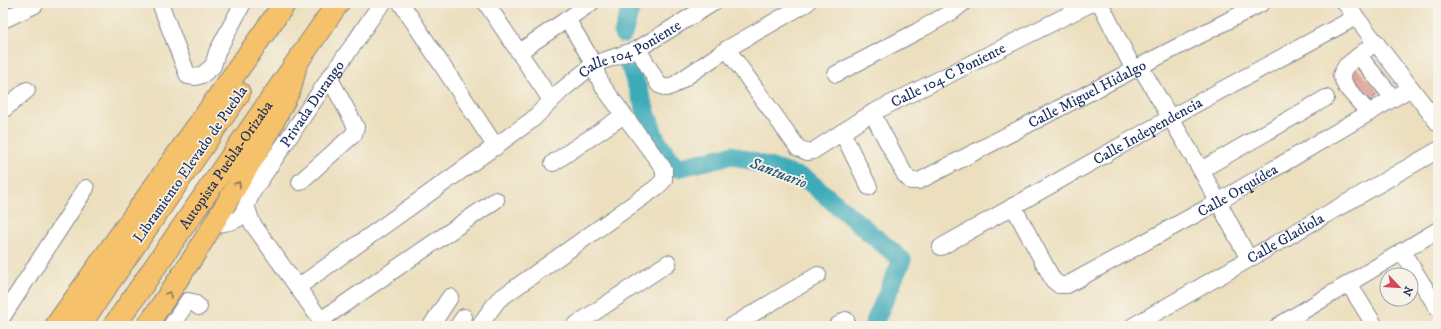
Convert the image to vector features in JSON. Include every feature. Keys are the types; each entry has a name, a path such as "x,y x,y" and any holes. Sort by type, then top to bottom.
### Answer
{"highway":[{"path":"56,326 285,3"},
{"path":"68,326 255,60 285,3"},
{"name":"Libramiento Elevado de Puebla","path":"79,326 301,3"},
{"name":"Libramiento Elevado de Puebla","path":"98,326 320,3"},
{"name":"Autopista Puebla-Orizaba","path":"114,326 338,3"}],"main road":[{"path":"147,326 215,224 263,143 291,89 299,58"}],"street":[{"path":"160,3 188,76 196,77 202,75 213,66 217,52 243,3"},
{"name":"Privada Durango","path":"247,208 253,191 329,77 354,44 372,15 383,3"},
{"path":"401,3 496,147"},
{"path":"486,3 551,100"},
{"path":"519,52 592,3"},
{"name":"Calle 104 Poniente","path":"298,287 532,120 551,100 594,64 638,49 714,3"},
{"path":"638,49 660,85 667,88 674,85 727,49 807,3"},
{"path":"836,74 918,31 953,11 963,3"},
{"name":"Calle 104 C Poniente","path":"727,49 798,148 807,152 813,151 872,113 1092,3"},
{"path":"1100,3 1137,68 1170,118 1201,170 1249,259"},
{"name":"Calle Miguel Hidalgo","path":"872,113 905,175 911,181 919,181 1262,3"},
{"path":"1345,3 1438,123"},
{"path":"3,20 35,5"},
{"name":"Calle Independencia","path":"941,247 1170,118 1356,17"},
{"path":"479,326 498,300 657,187 664,180 664,169 604,88 598,77 594,64 567,19"},
{"path":"1368,113 1342,81 1341,75 1346,66 1376,42"},
{"path":"1359,56 1393,98"},
{"path":"300,182 354,134 356,127 329,77"},
{"name":"Calle Orquídea","path":"1012,206 1053,280 1060,285 1067,285 1218,202 1411,88"},
{"path":"3,110 27,90"},
{"path":"1201,170 1326,98"},
{"path":"553,163 624,115"},
{"path":"842,132 869,187"},
{"name":"Calle Gladiola","path":"1133,326 1438,150"},
{"path":"3,316 86,188"},
{"path":"247,208 252,222 323,323 496,200"},
{"path":"215,224 232,223 238,220 247,208"},
{"path":"1289,323 1349,284 1438,230"},
{"path":"1402,251 1438,309"},
{"path":"574,326 668,262"},
{"path":"732,326 818,275"},
{"path":"1349,284 1375,326"},
{"path":"431,326 450,297"},
{"path":"171,326 183,306 188,302 193,302 199,307"}],"building":[{"path":"1354,65 1379,92 1370,101 1345,74"}],"waterway":[{"name":"Santuario","path":"623,34 632,3"},
{"name":"Santuario","path":"628,61 656,140 677,168 732,155 806,179 902,260 873,326"}]}
